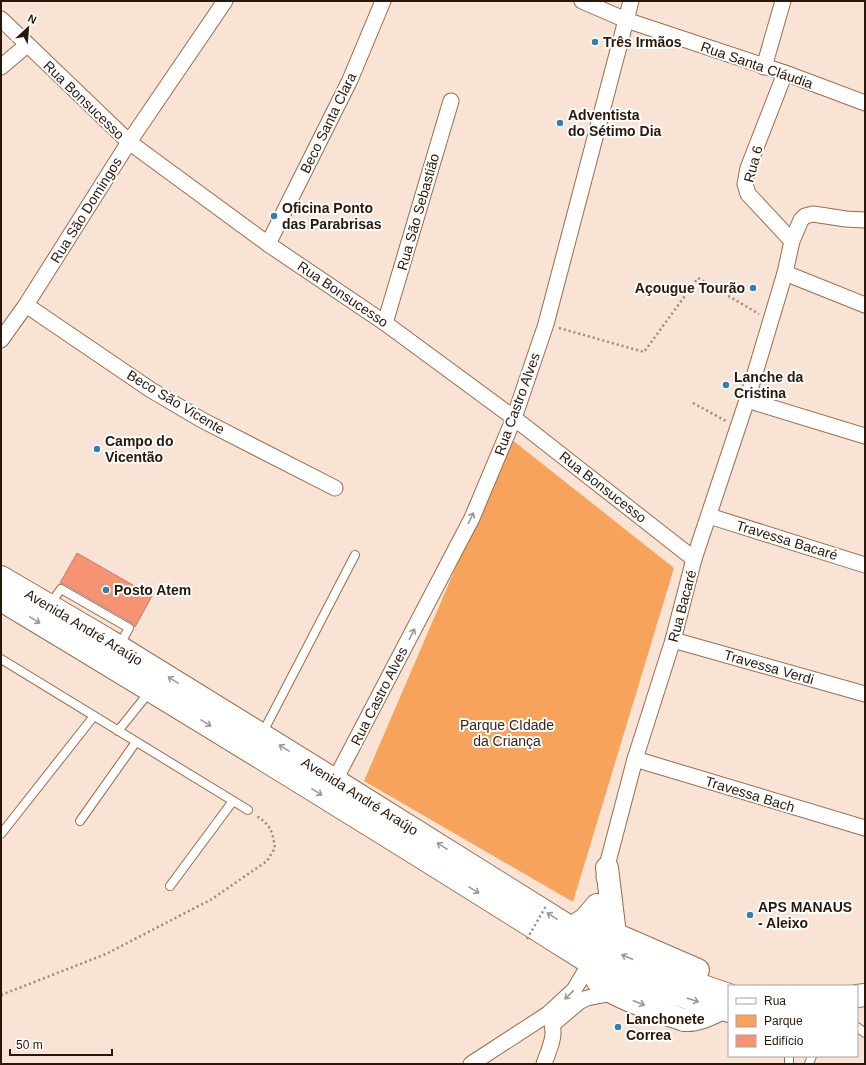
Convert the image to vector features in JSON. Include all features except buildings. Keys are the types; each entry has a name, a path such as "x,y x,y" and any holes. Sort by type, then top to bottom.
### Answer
{"main road":[{"name":"Avenida André Araújo","path":"1,577 119,647 336,780 601,947"},
{"name":"Avenida André Araújo","path":"1,600 359,817 601,947 664,972 726,1002"},
{"path":"607,868 601,947 595,977 600,984 613,993 684,1020 697,1018 726,1002"},
{"path":"571,928 585,919 597,905"}],"street":[{"name":"Rua São Domingos","path":"1,340 26,305 129,142 224,1"},
{"name":"Beco Santa Clara","path":"268,244 350,80 383,1"},
{"name":"Rua Santa Cláudia","path":"582,1 626,20 785,73 865,103"},
{"name":"Rua Castro Alves","path":"336,780 472,518 514,418 546,324 631,1"},
{"path":"764,67 784,1"},
{"name":"Rua Bonsucesso","path":"1,19 129,142 268,244 385,323 514,418 694,558"},
{"path":"1,67 27,45"},
{"name":"Rua 6","path":"785,73 748,168 744,184 748,194 792,241"},
{"name":"Rua São Sebastião","path":"385,323 451,101"},
{"name":"Rua Bacaré","path":"601,947 597,905 635,759 673,640 694,558 747,400 785,273 792,241 801,220 805,216 813,214 865,220"},
{"path":"785,273 865,305"},
{"name":"Beco São Vicente","path":"26,305 151,390 202,420 335,488"},
{"path":"747,400 865,436"},
{"name":"Travessa Bacaré","path":"709,516 865,565"},
{"name":"Travessa Verdi","path":"673,640 865,694"},
{"name":"Travessa Bach","path":"635,759 865,828"},
{"path":"544,1064 553,1035 551,1019 574,990 601,947"},
{"path":"471,1064 587,998 613,993"}],"lane":[{"path":"261,734 356,555"},
{"path":"1,659 248,810"},
{"path":"118,731 151,690"},
{"path":"1,834 94,716"},
{"path":"80,821 136,742"},
{"path":"170,886 233,801"}],"path":[{"path":"546,324 644,352 698,278 770,321"},
{"path":"693,403 738,427"},
{"path":"1,995 106,954 212,899 267,862 275,848 272,830 266,822 248,810"},
{"path":"527,939 546,906"}],"green space":[{"name":"Parque CIdade da Criança","path":"511,439 674,568 573,902 364,781"}],"place":[{"name":"Três Irmãos","path":"595,42"},
{"name":"Adventista do Sétimo Dia","path":"560,123"},
{"name":"Oficina Ponto das Parabrisas","path":"274,216"},
{"name":"Açougue Tourão","path":"753,288"},
{"name":"Lanche da Cristina","path":"726,385"},
{"name":"Campo do Vicentão","path":"97,449"},
{"name":"Posto Atem","path":"106,590"},
{"name":"APS MANAUS - Aleixo","path":"750,915"},
{"name":"Lanchonete Correa","path":"618,1027"}]}
